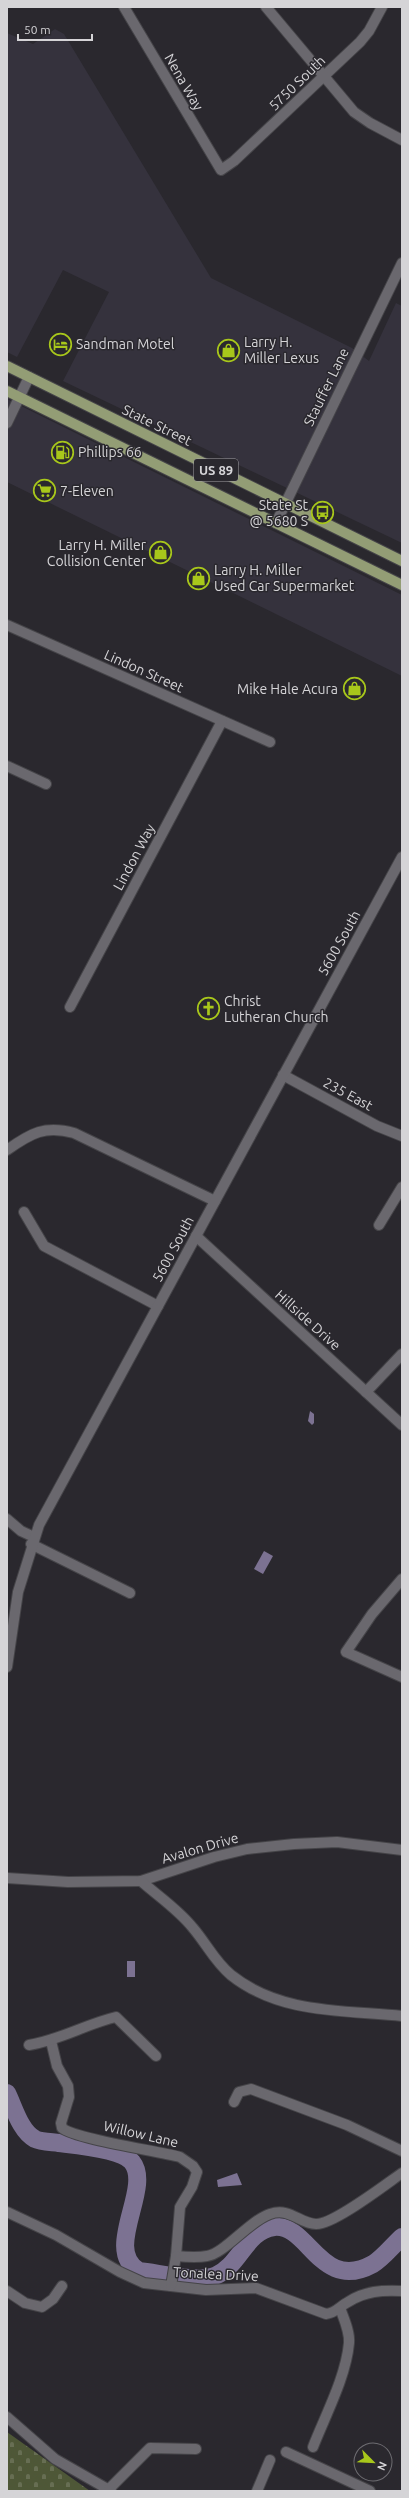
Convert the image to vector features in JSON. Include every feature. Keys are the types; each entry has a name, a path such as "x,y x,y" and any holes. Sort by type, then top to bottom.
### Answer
{"main road":[{"name":"State Street","path":"7,366 402,562"},
{"name":"US 89","path":"7,390 402,585"}],"street":[{"name":"Nena Way","path":"124,7 221,170"},
{"path":"266,7 354,112 370,123 402,140"},
{"name":"5750 South","path":"221,170 360,42 369,31 382,7"},
{"name":"Stauffer Lane","path":"276,523 402,263"},
{"path":"7,423 29,377"},
{"name":"Lindon Street","path":"7,625 270,742"},
{"name":"Lindon Way","path":"70,1007 222,721"},
{"path":"7,766 46,784"},
{"name":"5600 South","path":"7,1668 18,1592 33,1541 49,1506 402,857"},
{"name":"235 East","path":"283,1075 377,1126 402,1136"},
{"path":"7,1150 31,1134 58,1128 74,1133 215,1201"},
{"path":"379,1225 402,1187"},
{"path":"24,1212 44,1246 158,1306"},
{"name":"Hillside Drive","path":"196,1236 402,1425"},
{"path":"366,1392 402,1354"},
{"path":"7,1519 33,1541 130,1593"},
{"path":"402,1579 372,1614 346,1652 402,1677"},
{"name":"Avalon Drive","path":"7,1878 68,1882 142,1881 214,1856 270,1846 337,1842 402,1850"},
{"path":"142,1881 185,1918 216,1960 246,1985 270,1996 315,2009 402,2016"},
{"path":"29,2045 51,2041 94,2022 116,2017 156,2056"},
{"name":"Willow Lane","path":"51,2041 57,2066 68,2086 69,2097 61,2123 62,2128 66,2131 84,2136 180,2157 193,2166 197,2172 192,2187 180,2207 175,2261"},
{"path":"234,2102 239,2092 251,2089 347,2126 402,2151"},
{"path":"171,2283 175,2261 208,2256 251,2225 270,2214 288,2213 316,2224 327,2222 402,2173"},
{"name":"Tonalea Drive","path":"7,2212 56,2235 135,2280 171,2283 206,2290 256,2288 318,2312 332,2313 364,2293 385,2290 402,2291"},
{"path":"7,2291 30,2306 42,2307 53,2300 62,2286"},
{"path":"313,2447 344,2365 349,2342 346,2322 340,2308"},
{"path":"7,2417 55,2459 110,2490 150,2448 196,2449"},
{"path":"286,2452 370,2491"},
{"path":"257,2491 270,2460"}],"shaded area":[{"path":"55,29 64,34 211,278 352,348 369,361 396,303 402,306 402,543 63,381 109,292 63,270 17,357 7,352 7,33 33,44"},
{"path":"7,399 402,595 402,676 7,482"},
{"path":"310,1411 314,1414 314,1423 312,1425 308,1421"},
{"path":"264,1551 273,1556 263,1574 254,1569"},
{"path":"127,1961 135,1961 135,1977 127,1977"},
{"path":"237,2173 242,2185 218,2187 217,2180"}],"green space":[{"path":"7,2432 90,2491 7,2491"}],"waterway":[{"path":"7,2093 21,2125 35,2139 86,2146 109,2151 119,2154 132,2162 137,2173 137,2187 126,2234 125,2249 129,2261 139,2271 188,2278 207,2278 215,2276 224,2271 249,2241 256,2235 264,2230 274,2227 286,2229 297,2235 328,2264 340,2270 355,2271 373,2264 402,2237"}],"place":[{"name":"Sandman Motel","path":"61,344"},
{"name":"Larry H. Miller Lexus","path":"228,350"},
{"name":"Phillips 66","path":"63,452"},
{"name":"7-Eleven","path":"45,491"},
{"name":"State St @ 5680 S","path":"323,513"},
{"name":"Larry H. Miller Collision Center","path":"161,553"},
{"name":"Larry H. Miller Used Car Supermarket","path":"198,578"},
{"name":"Mike Hale Acura","path":"354,689"},
{"name":"Christ Lutheran Church","path":"208,1009"}]}
